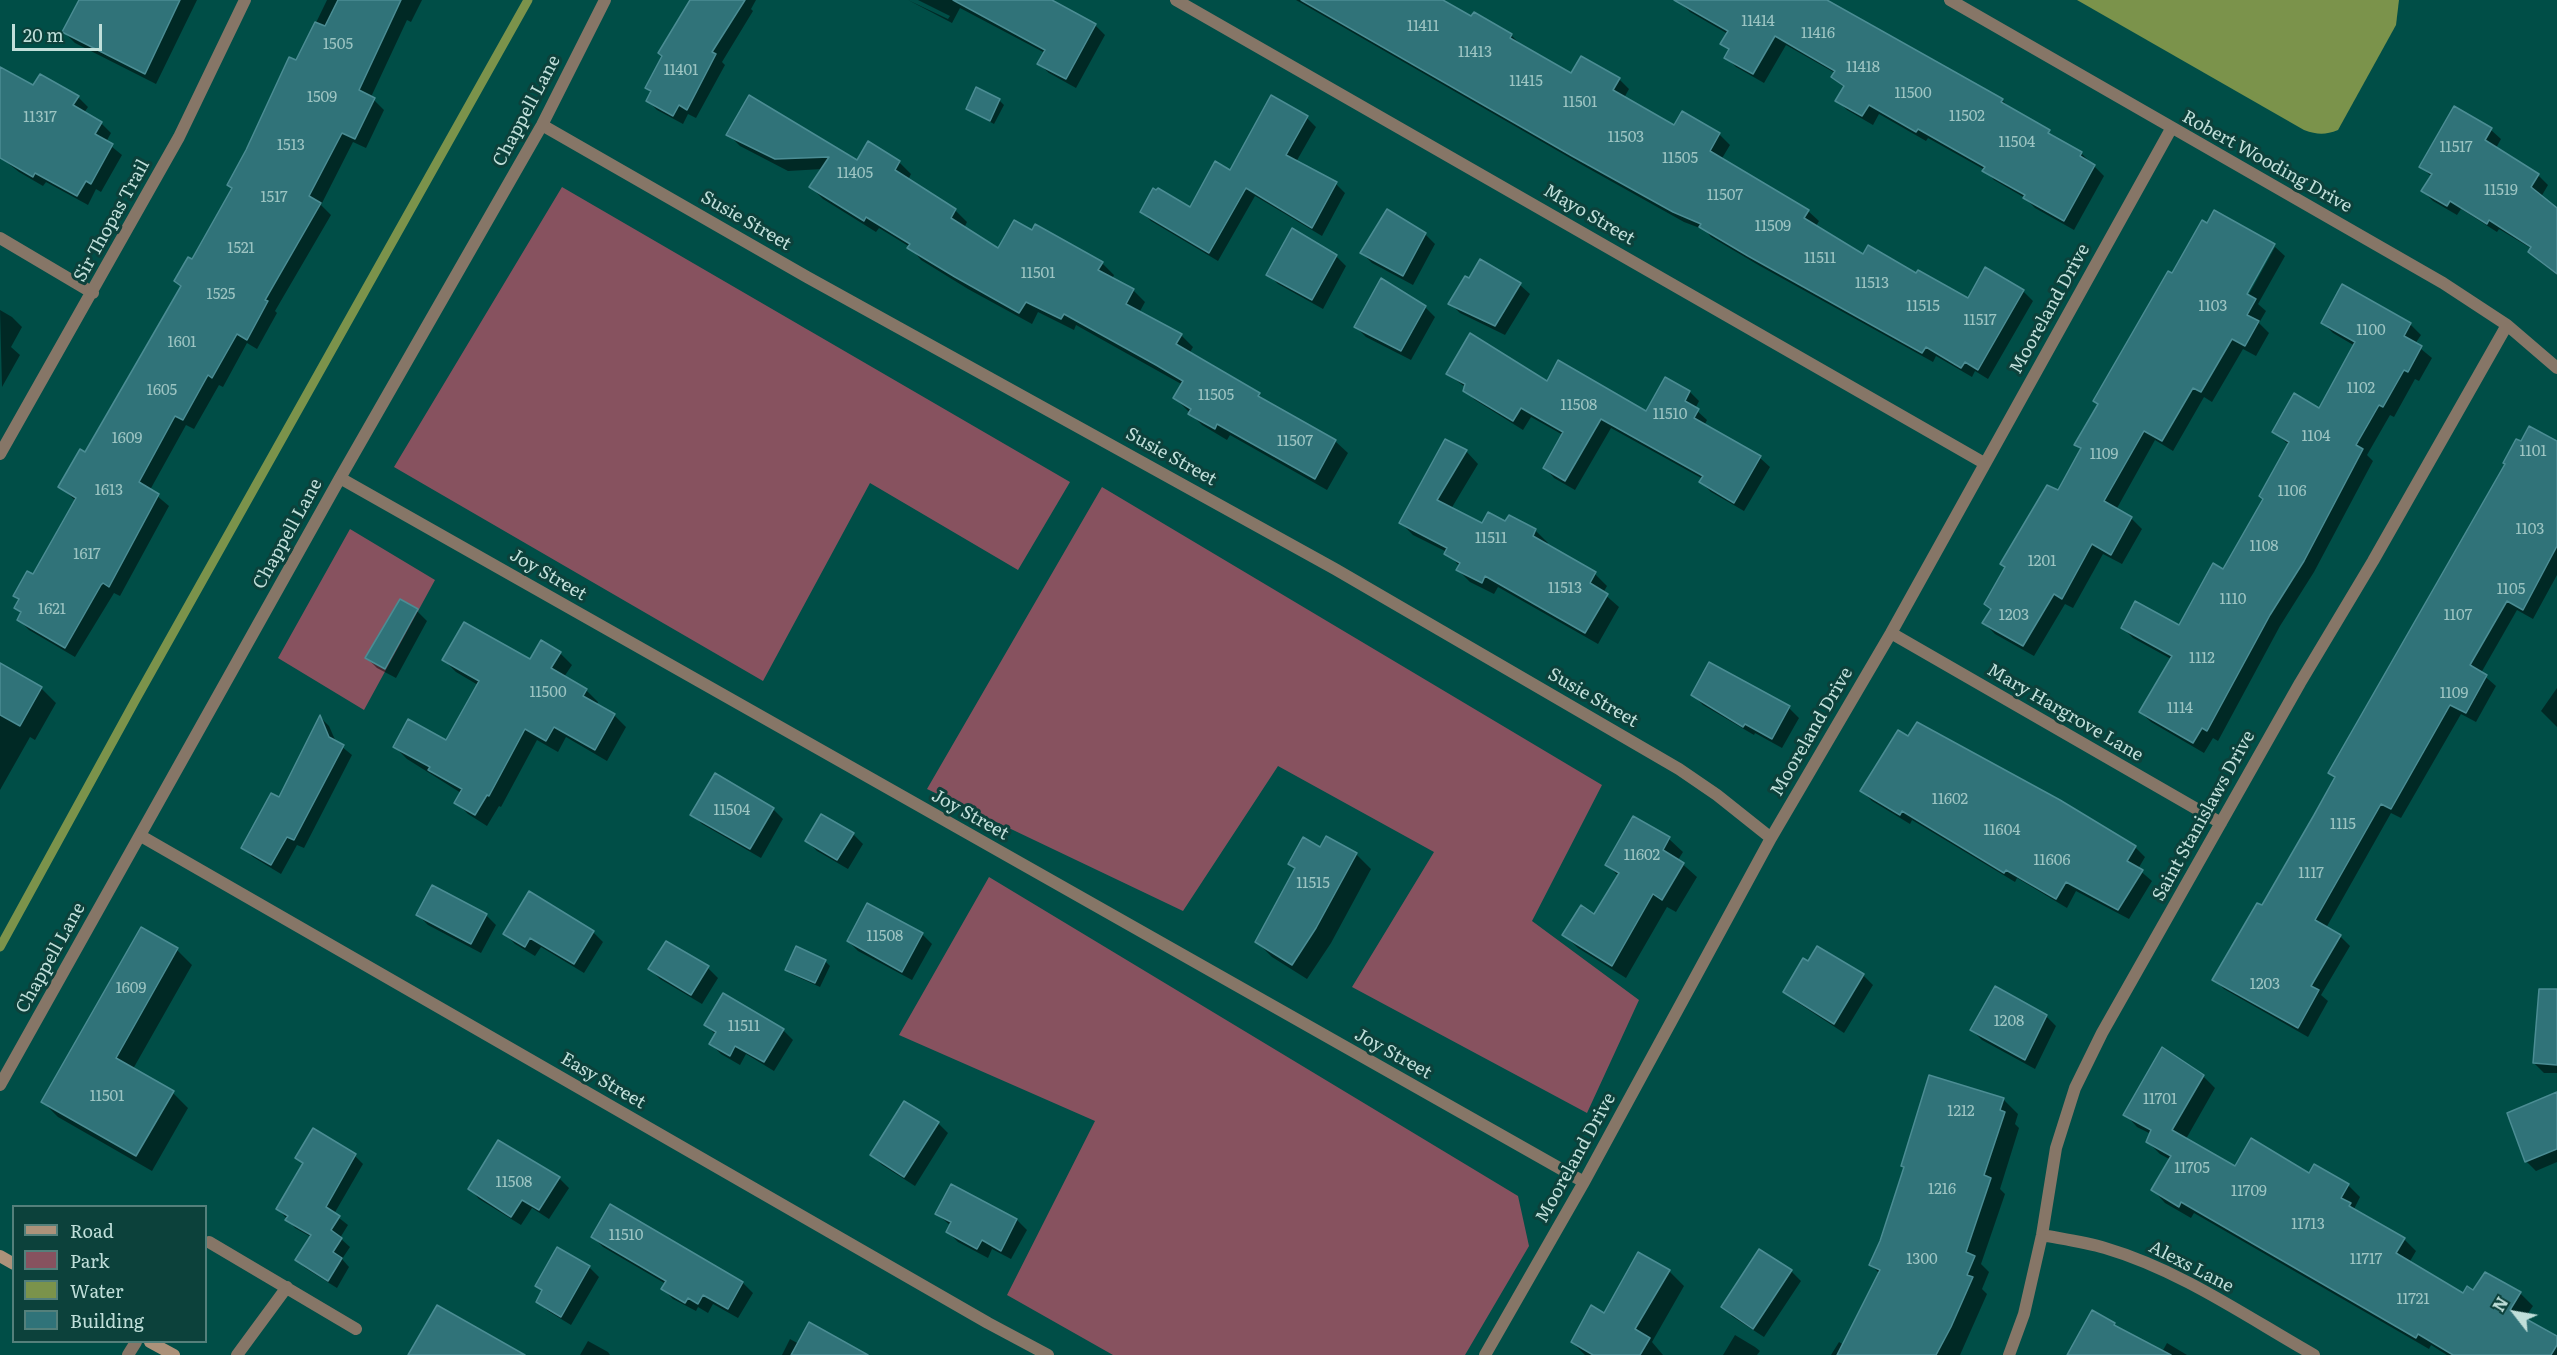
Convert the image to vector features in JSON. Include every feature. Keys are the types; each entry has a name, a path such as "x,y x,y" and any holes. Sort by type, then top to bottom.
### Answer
{"main road":[{"path":"153,1343 174,1355"}],"street":[{"name":"Sir Thopas Trail","path":"0,454 93,293 179,137 245,0"},
{"name":"Chappell Lane","path":"0,1085 340,478 542,125 605,0"},
{"name":"Mayo Street","path":"1176,0 1984,463"},
{"name":"Robert Wooding Drive","path":"1950,0 2171,129 2443,283 2507,325 2557,368"},
{"name":"Susie Street","path":"542,125 817,282 1335,568 1679,769 1717,795 1771,838"},
{"name":"Mooreland Drive","path":"1485,1355 1584,1182 1771,838 1891,633 2171,129"},
{"path":"0,238 93,293"},
{"name":"Saint Stanislaws Drive","path":"2009,1355 2024,1314 2042,1235 2056,1148 2075,1088 2102,1034 2221,823 2507,325"},
{"name":"Joy Street","path":"340,478 1584,1182"},
{"name":"Mary Hargrove Lane","path":"1891,633 2221,823"},
{"name":"Easy Street","path":"141,836 1048,1355"},
{"name":"Alexs Lane","path":"2042,1235 2105,1248 2145,1263 2184,1281 2314,1355"},
{"path":"210,1242 356,1329"},
{"path":"237,1355 287,1287"}],"green space":[{"path":"562,187 1070,482 1018,570 870,483 763,681 394,467"},
{"path":"1102,487 1602,785 1532,921 1639,1000 1587,1113 1352,987 1434,852 1278,766 1183,911 927,789"},
{"path":"350,529 435,580 364,710 278,658"},
{"path":"989,877 1518,1196 1529,1246 1465,1355 1113,1355 1007,1295 1095,1121 899,1035"}],"water":[{"path":"2077,0 2399,0 2396,25 2338,130 2321,134 2304,130"}],"building":[{"path":"79,0 180,0 145,74 62,32"},
{"path":"338,0 401,0 359,90 375,98 355,139 342,133 309,196 321,203 265,300 268,301 247,340 237,334 212,378 208,375 183,420 175,416 139,482 159,494 109,587 103,583 101,585 65,648 17,620 21,612 14,608 19,599 13,596 27,571 33,574 76,498 58,487 80,449 85,452 181,286 174,281 188,257 192,259 232,188 227,185 246,150 289,57 296,60 315,22 325,26"},
{"path":"690,0 745,0 712,52 716,54 687,110 679,105 673,116 646,101 651,91 645,88 662,56 658,53"},
{"path":"953,0 1052,0 1096,24 1066,79 1037,64 1045,50"},
{"path":"1301,0 1443,0 1471,16 1474,12 1512,34 1510,38 1571,73 1581,56 1620,78 1613,90 1674,125 1682,111 1720,133 1710,151 1809,210 1804,218 1863,254 1868,245 1916,273 1918,270 1968,298 1985,267 2024,290 1978,370 1965,362 1961,368 1926,347 1922,353 1748,256 1699,227 1701,224 1673,212 1572,156"},
{"path":"1674,0 1827,0 2003,99 2001,102 2050,130 2048,133 2082,152 2080,156 2095,165 2064,221 2023,198 2025,195 1982,171 1985,167 1918,129 1916,132 1869,105 1862,116 1835,101 1844,86 1831,77 1835,71 1775,36 1753,74 1724,58 1729,49 1720,44 1728,31"},
{"path":"0,67 33,85 40,74 79,96 73,105 102,122 95,134 113,144 91,184 86,181 77,196 35,173 33,177 0,158"},
{"path":"976,87 1000,99 990,121 966,109"},
{"path":"749,95 857,160 868,141 900,161 895,170 956,209 951,218 998,248 1014,220 1032,230 1035,224 1103,262 1098,270 1134,289 1126,304 1182,334 1176,344 1260,393 1258,396 1336,440 1315,479 1217,424 1215,429 1188,414 1191,409 1173,398 1183,381 1156,365 1064,314 1061,319 1026,302 1019,313 907,248 910,244 866,217 864,221 809,187 829,157 775,159 726,135"},
{"path":"1271,95 1308,116 1286,155 1337,182 1312,228 1246,188 1209,253 1140,212 1153,188 1156,190 1158,188 1190,207 1215,161 1230,170"},
{"path":"2454,106 2492,128 2485,140 2539,174 2531,187 2557,208 2557,274 2528,252 2531,247 2489,220 2487,224 2450,201 2447,206 2421,191 2432,174 2419,167"},
{"path":"1387,209 1426,233 1403,276 1360,253"},
{"path":"2214,210 2275,244 2247,294 2256,299 2247,315 2259,321 2245,346 2232,339 2201,392 2193,388 2162,441 2144,431 2104,501 2132,517 2111,555 2092,544 2062,599 2054,594 2023,646 1982,623 1991,609 1984,604 2005,567 2000,564 2047,485 2058,490 2081,448 2074,445 2098,404 2093,401 2168,271 2172,273 2202,220 2207,223"},
{"path":"1292,228 1337,255 1312,300 1266,275"},
{"path":"1480,259 1521,283 1495,326 1448,304 1465,276 1469,278"},
{"path":"1381,278 1426,306 1401,351 1354,327"},
{"path":"2342,284 2411,323 2404,336 2422,346 2408,372 2404,370 2383,407 2379,405 2356,445 2363,449 2304,561 2270,615 2207,731 2202,728 2193,743 2139,712 2172,656 2121,628 2135,601 2179,625 2213,563 2223,569 2263,499 2259,496 2289,442 2272,432 2294,393 2319,408 2355,342 2321,323"},
{"path":"1470,333 1547,381 1558,360 1646,411 1665,377 1690,391 1685,401 1699,409 1694,418 1761,456 1734,503 1699,482 1703,476 1601,419 1565,481 1543,468 1563,432 1521,408 1513,421 1463,391 1465,384 1446,374"},
{"path":"2529,426 2557,441 2557,546 2523,610 2507,601 2470,665 2487,675 2466,713 2450,705 2391,809 2381,804 2315,920 2341,935 2311,986 2319,990 2298,1028 2212,980 2257,903 2262,905 2314,815 2335,777 2328,773 2505,464 2503,463 2516,439 2521,441"},
{"path":"1445,439 1467,450 1437,500 1482,523 1488,512 1505,521 1509,515 1536,529 1533,536 1596,572 1590,583 1608,594 1585,633 1485,576 1482,583 1456,570 1460,563 1444,554 1447,548 1399,523"},
{"path":"400,599 418,609 385,669 365,658"},
{"path":"464,622 530,659 541,640 561,652 551,668 587,689 583,696 615,714 595,750 554,727 546,741 525,729 489,796 487,795 475,815 454,803 462,789 428,770 430,767 393,747 408,719 446,740 479,681 442,660"},
{"path":"1709,662 1790,706 1772,739 1745,724 1743,727 1691,695"},
{"path":"0,663 42,687 20,726 0,715"},
{"path":"320,715 329,737 344,745 294,840 287,837 271,865 241,848 271,793 279,797"},
{"path":"1917,722 2060,800 2136,846 2127,861 2143,870 2118,910 2066,882 2056,899 2006,870 2004,873 1902,811 1900,815 1860,791 1898,730 1908,736"},
{"path":"715,773 774,808 750,849 690,815"},
{"path":"821,814 854,833 837,860 805,841"},
{"path":"1633,816 1670,837 1663,850 1684,863 1662,900 1653,894 1612,966 1562,935 1581,905 1594,914 1619,873 1605,865"},
{"path":"1326,836 1357,853 1316,928 1292,965 1255,942 1295,868 1288,864 1303,837 1320,847"},
{"path":"432,885 487,914 471,944 416,915"},
{"path":"529,891 594,931 574,964 530,938 525,947 503,934"},
{"path":"867,903 923,933 902,972 847,941"},
{"path":"141,927 178,948 116,1058 174,1091 136,1156 41,1102"},
{"path":"666,941 709,966 691,995 648,969"},
{"path":"796,946 826,960 815,983 785,970"},
{"path":"1817,946 1864,974 1834,1024 1783,992 1803,958 1808,961"},
{"path":"1995,986 2047,1015 2025,1060 1970,1030"},
{"path":"2539,989 2557,989 2557,1065 2533,1063"},
{"path":"723,993 784,1029 764,1062 735,1046 730,1056 709,1044 716,1032 704,1025"},
{"path":"2162,1047 2204,1075 2172,1130 2235,1166 2251,1138 2309,1173 2314,1164 2349,1184 2341,1198 2351,1203 2349,1206 2405,1238 2396,1253 2463,1293 2467,1286 2473,1290 2485,1272 2521,1292 2510,1310 2557,1336 2557,1345 2551,1355 2453,1355 2418,1334 2416,1338 2181,1202 2179,1207 2151,1190 2171,1156 2146,1142 2151,1130 2123,1115"},
{"path":"1929,1075 2004,1098 2000,1110 2005,1112 1984,1175 1991,1178 1966,1252 1975,1256 1967,1275 1973,1277 1936,1355 1837,1355 1880,1270 1869,1265 1880,1241 1904,1167 1901,1166"},
{"path":"2557,1092 2557,1149 2525,1162 2507,1113"},
{"path":"904,1101 939,1122 904,1177 870,1155"},
{"path":"313,1128 356,1154 326,1207 340,1216 331,1230 342,1238 333,1252 342,1258 328,1281 295,1260 311,1235 285,1220 288,1216 276,1209 303,1163 295,1158"},
{"path":"498,1140 560,1177 539,1210 522,1200 511,1217 468,1189"},
{"path":"951,1184 1017,1219 1001,1251 982,1240 977,1249 946,1232 951,1222 935,1214"},
{"path":"610,1204 743,1282 728,1309 703,1295 698,1304 688,1298 685,1303 661,1289 666,1281 591,1237"},
{"path":"557,1247 590,1266 561,1317 536,1302 542,1290 535,1286"},
{"path":"1759,1249 1792,1270 1753,1329 1721,1307"},
{"path":"1638,1252 1670,1270 1635,1329 1650,1338 1640,1355 1593,1355 1571,1342 1591,1305 1604,1313"},
{"path":"437,1305 525,1355 408,1355"},
{"path":"2092,1310 2115,1323 2114,1325 2171,1355 2067,1355"},
{"path":"809,1322 868,1355 791,1355"}],"waterway":[{"path":"0,947 136,699 528,0"}]}
